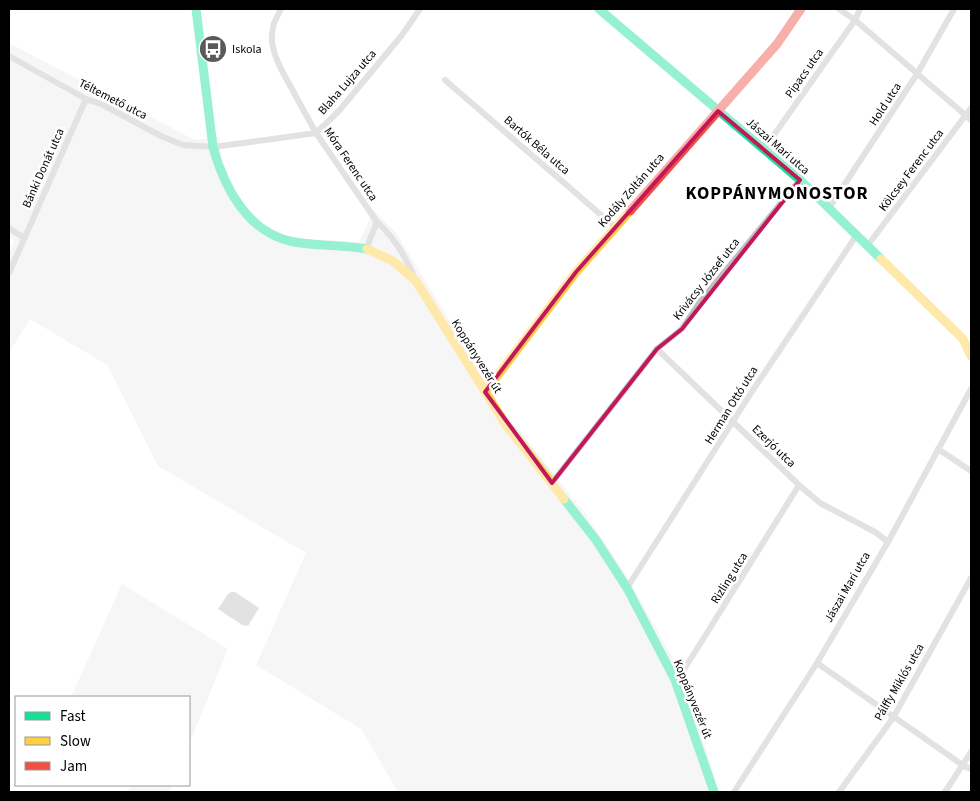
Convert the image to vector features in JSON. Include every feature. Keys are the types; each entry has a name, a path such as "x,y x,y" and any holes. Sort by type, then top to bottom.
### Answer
{"street":[{"name":"Koppányvezér út","path":"196,9 213,147 219,169 232,196 255,223 274,236 292,242 366,249 393,261 416,281 506,425 596,540 627,588 675,680 714,792"},
{"name":"Móra Ferenc utca","path":"281,9 272,33 275,55 316,133 377,222 386,230 401,250 416,281"},
{"name":"Blaha Lujza utca","path":"213,147 316,133 338,112 402,35 420,9"},
{"name":"Jászai Mari utca","path":"598,9 800,180 963,339 971,356"},
{"name":"Kodály Zoltán utca","path":"485,392 576,272 777,44 801,9"},
{"path":"839,9 969,118"},
{"name":"Pipacs utca","path":"764,149 860,9"},
{"name":"Hold utca","path":"829,208 917,74 954,9"},
{"name":"Téltemető utca","path":"9,56 86,99 102,105 173,141 196,146 213,147"},
{"name":"Bartók Béla utca","path":"445,80 615,227"},
{"name":"Bánki Donát utca","path":"9,273 86,99"},
{"name":"Kölcsey Ferenc utca","path":"868,245 969,118 971,108"},
{"name":"Krivácsy József utca","path":"552,483 657,349 682,329 700,302 800,180"},
{"path":"366,249 377,222"},
{"path":"9,228 24,238"},
{"name":"Herman Ottó utca","path":"627,588 734,423 751,393 856,236"},
{"name":"Ezerjó utca","path":"657,349 799,486 820,503 875,532 888,542"},
{"name":"Jászai Mari utca","path":"734,792 817,663 888,542 971,389"},
{"path":"938,449 971,471"},
{"name":"Rizling utca","path":"675,680 683,671 716,620 799,486"},
{"name":"Pálffy Miklós utca","path":"839,792 893,718 971,578"},
{"path":"817,663 893,718 971,769"},
{"path":"944,792 964,766 971,752"}],"highlighted area":[{"path":"718,111 800,180 682,329 657,349 552,483 485,392 576,272"}],"shaded area":[{"path":"9,43 195,140 219,137 224,171 235,193 251,213 271,229 294,237 359,242 374,210 397,234 466,347 497,404 585,513 625,573 684,678 719,792 398,792 361,729 256,665 306,553 158,466 107,365 30,319 9,353 9,254 14,241 9,237"},
{"path":"122,584 228,649 190,742 190,696 71,696"},
{"path":"231,592 235,592 259,608 248,626 242,625 218,609"},
{"path":"128,786 172,786 169,792 128,792 130,787"}],"traffic: fast":[{"path":"196,9 213,147 224,178 240,206 263,229 278,237 294,242 367,249"},
{"path":"599,9 800,180 881,259"},
{"path":"564,499 596,540 627,588 675,680 714,792"}],"traffic: slow":[{"path":"485,392 576,272 630,211"},
{"path":"367,249 393,261 416,281 506,425 564,499"},
{"path":"881,259 963,339 971,356"}],"traffic: jam":[{"path":"630,211 777,44 801,9"}],"place":[{"name":"Iskola","path":"213,49"}],"district":[{"name":"KOPPÁNYMONOSTOR","path":"777,193"}]}
